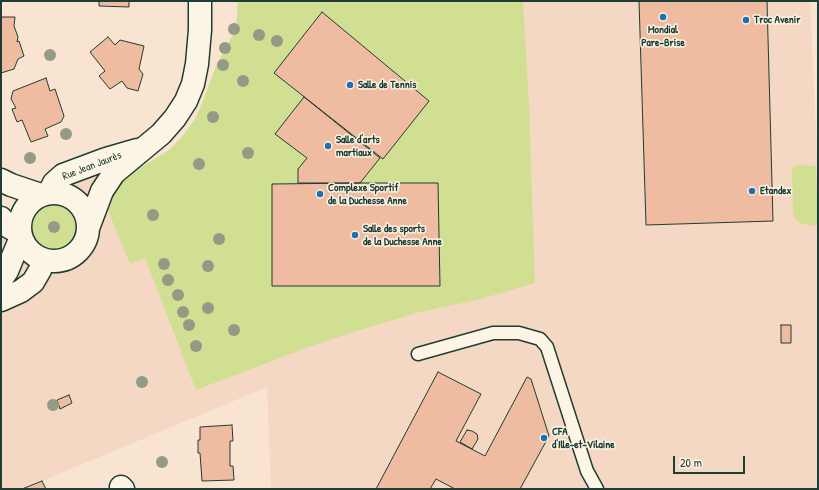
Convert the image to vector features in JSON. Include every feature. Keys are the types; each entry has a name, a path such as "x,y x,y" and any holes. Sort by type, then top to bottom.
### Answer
{"street":[{"name":"Rue Jean Jaurès","path":"88,228 102,191 114,173 161,134 175,118 186,101 193,84 197,64 200,1"},
{"name":"Rue Jean Jaurès","path":"45,194 54,183 64,175 106,159 142,149"},
{"path":"1,180 45,194 66,195 74,199 80,204 88,220 87,238 76,254 68,259 50,262 33,255 26,247 20,235 9,227 1,218"},
{"path":"1,280 7,271 20,235 20,223 24,210 33,199 45,194"},
{"path":"1,300 21,291 34,282 43,260"}],"lane":[{"path":"418,354 493,333 519,333 540,338 547,347 587,471 597,489"}],"shaded area":[{"path":"238,1 810,1 818,175 818,489 271,489 267,387 23,489 1,489 1,233 32,183 103,171 130,172 145,165 169,150 181,138 195,119 216,66 236,29"}],"green space":[{"name":"Complexe Sportif de la Duchesse Anne","path":"238,1 523,1 529,105 535,283 481,299 420,312 366,328 314,345 196,390 145,258 130,264 109,213 107,200 110,188 130,172 145,165 169,150 181,138 195,119 216,66 236,29"},
{"path":"796,165 816,166 818,226 803,224 796,220 793,214 792,168"},
{"path":"50,205 58,205 63,206 70,211 75,218 75,236 70,243 63,248 50,249 42,246 35,239 32,231 32,223 35,215 42,208"}],"building":[{"path":"99,1 129,1 129,7 99,6"},
{"path":"639,1 767,1 773,221 646,225"},
{"name":"Salle de Tennis","path":"322,12 429,101 383,159 274,73"},
{"path":"1,17 15,17 14,26 18,37 17,42 19,41 24,56 18,59 14,69 1,73"},
{"path":"108,37 115,45 120,40 144,46 139,69 143,74 138,91 127,88 122,81 110,89 99,76 105,71 90,52"},
{"path":"46,78 50,91 55,89 64,116 61,122 45,129 48,136 31,142 22,120 17,122 12,109 16,108 11,99 13,91"},
{"name":"Salle d'arts martiaux","path":"304,97 380,158 360,183 298,183 298,169 307,158 275,134"},
{"name":"Salle des sports de la Duchesse Anne","path":"438,183 440,286 272,286 272,184"},
{"path":"781,325 791,325 791,343 781,343"},
{"path":"438,372 481,394 456,441 485,456 527,377 531,379 549,436 520,489 455,489 436,479 430,489 376,489"},
{"path":"69,395 72,403 60,409 57,400"},
{"path":"232,425 233,441 230,441 230,466 233,466 234,480 202,481 200,453 198,453 200,427"},
{"path":"467,430 477,434 478,439 472,449 460,442"},
{"path":"42,481 46,489 22,489"}],"place":[{"name":"Mondial Pare-Brise","path":"663,17"},
{"name":"Troc Avenir","path":"746,20"},
{"name":"Salle de Tennis","path":"350,85"},
{"name":"Salle d'arts martiaux","path":"328,146"},
{"name":"Etandex","path":"752,191"},
{"name":"Complexe Sportif de la Duchesse Anne","path":"320,194"},
{"name":"Salle des sports de la Duchesse Anne","path":"355,235"},
{"name":"CFA d'Ille-et-Vilaine","path":"544,438"}]}
